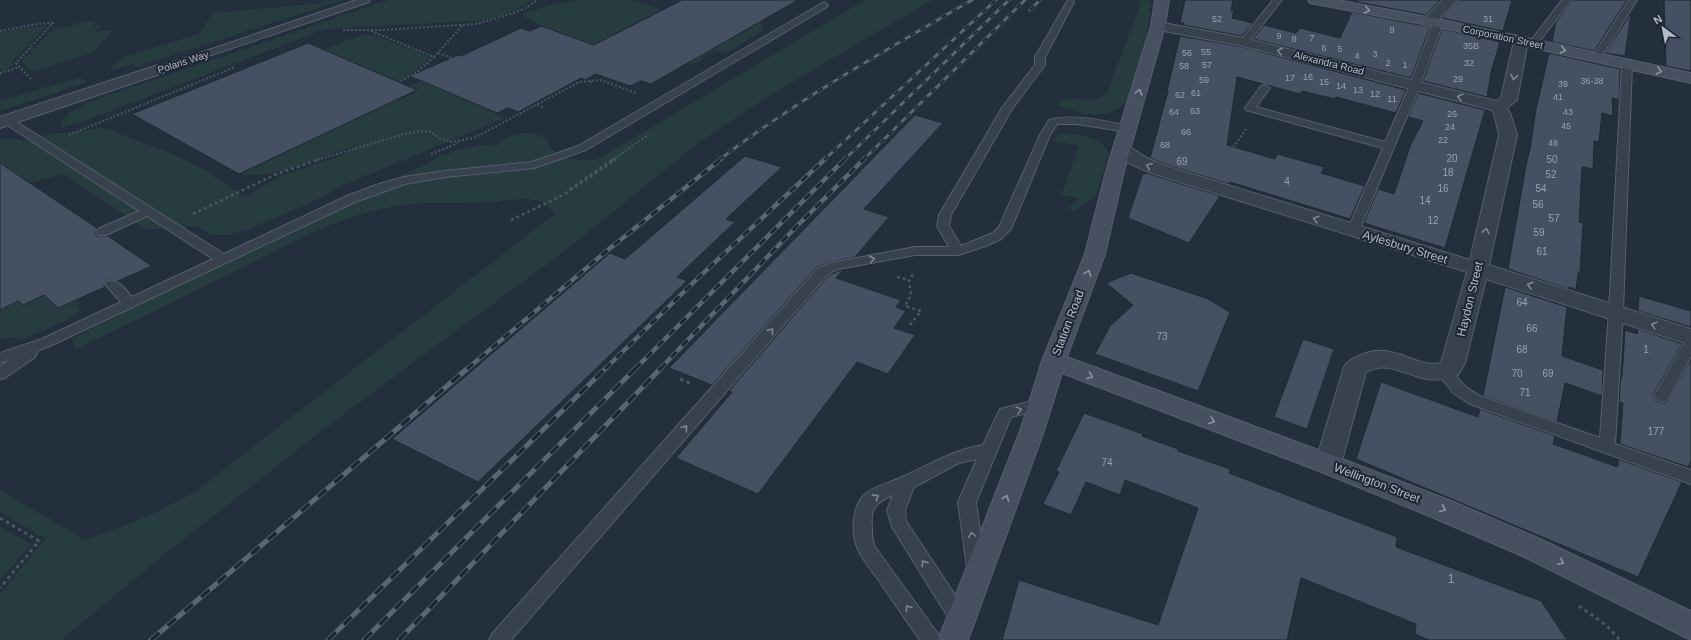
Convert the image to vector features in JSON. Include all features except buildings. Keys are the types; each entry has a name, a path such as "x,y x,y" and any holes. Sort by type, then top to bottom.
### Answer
{"street":[{"name":"Station Road","path":"957,630 977,573 1032,431 1054,361 1095,254 1111,184 1158,26 1162,0"},
{"name":"Corporation Street","path":"1315,0 1527,42 1691,78"},
{"path":"1434,23 1450,0"},
{"name":"Alexandra Road","path":"1158,26 1244,42 1498,107"},
{"path":"1498,107 1509,100 1527,42"},
{"name":"Polaris Way","path":"4,122 158,70"},
{"name":"Haydon Street","path":"1444,372 1450,369 1453,363 1478,269 1508,136 1502,113 1498,107"},
{"name":"Aylesbury Street","path":"1122,150 1152,168 1616,312 1691,337"},
{"path":"1328,464 1356,367 1365,360 1374,358 1401,362 1431,372 1444,372"},
{"name":"Wellington Street","path":"1054,361 1416,498 1528,546 1691,626"},
{"path":"1690,640 1691,630"}],"lane":[{"name":"Polaris Way","path":"158,70 366,0"},
{"path":"1244,42 1278,0"},
{"path":"1527,42 1567,0"},
{"path":"1597,57 1633,0"},
{"path":"958,250 943,226 945,215 1007,108 1040,65 1040,57 1070,2"},
{"path":"0,358 47,342 351,199 383,187 423,177 506,170 534,165 582,148 824,5"},
{"path":"1353,231 1415,85 1434,23"},
{"path":"1607,448 1616,312 1627,64"},
{"path":"1265,88 1250,108 1389,146"},
{"path":"499,640 823,271 835,266 915,251 958,250 982,243 998,236 1005,229 1045,135 1053,122 1059,120 1069,120 1128,129"},
{"path":"4,122 45,144 223,259"},
{"path":"102,232 148,211"},
{"path":"112,284 130,303"},
{"path":"0,374 47,342"},
{"path":"1662,396 1691,343"},
{"path":"1444,372 1458,390 1474,400 1691,477"},
{"path":"977,573 967,502 1005,413 1040,405"},
{"path":"931,640 869,552 864,542 862,518 865,507 876,495 908,482 953,459 967,454 988,450"},
{"path":"908,482 896,510 898,522 957,630"}],"path":[{"path":"337,31 391,30 476,24 502,18 526,8 537,0"},
{"path":"0,31 37,24 53,24 16,63 31,78"},
{"path":"398,82 416,73 449,42 463,25"},
{"path":"368,30 434,57"},
{"path":"438,53 452,58"},
{"path":"45,144 241,65"},
{"path":"0,73 20,67"},
{"path":"169,225 274,175 304,164 404,134 422,131 431,132 445,142 460,142 474,138 579,82 600,80 661,102"},
{"path":"591,81 592,85"},
{"path":"537,105 545,108"},
{"path":"1208,186 1258,110"},
{"path":"570,188 653,132"},
{"path":"511,220 563,195 615,160 613,158"},
{"path":"910,326 921,310 906,306 911,295 909,280 930,251"},
{"path":"680,257 684,258"},
{"path":"0,518 39,540 0,588"}],"green space":[{"path":"324,0 343,0 136,67 134,64 112,70 112,65 126,56 199,34 213,13 322,3"},
{"path":"388,0 531,0 506,14 478,21 323,30 84,121 62,127 62,121 70,113 86,103"},
{"path":"577,0 631,0 662,10 594,45 541,26 521,14 549,5"},
{"path":"865,0 932,0 770,95 698,143 567,249 346,412 166,553 61,640 0,640 0,594 45,539 0,512 0,490 85,540 128,524 169,506 196,491 555,214 542,202 526,199 491,202 407,204 364,213 318,231 76,349 72,339 160,293 368,194 429,163 437,157 460,149 481,145 497,146 509,137 521,133 527,133 547,139 550,147 560,156 574,160 597,160"},
{"path":"1142,0 1151,1 1146,40 1129,99 1118,109 1109,113 1097,115 1084,114 1060,106 1058,104 1067,99 1094,99 1107,93"},
{"path":"96,21 92,26 100,26 95,32 113,30 94,52 32,72 21,62 54,28 72,26 75,23"},
{"path":"761,21 764,28 762,31 730,51 711,61 723,53 716,50 702,57 704,59 694,64 686,64"},
{"path":"48,25 11,62 14,66 0,71 0,32"},
{"path":"361,35 374,35 430,57 412,73 396,81 324,50"},
{"path":"77,78 84,80 85,83 0,111 0,101"},
{"path":"423,80 424,82 497,113 496,114 505,118 346,184 306,205 249,229 229,235 212,235 196,226 147,230 64,174 29,183 0,163 0,138 18,139 27,142 48,134 106,128 177,156 208,172 244,197 281,176 346,154 355,147 342,150 298,166 268,174 241,174 397,99 398,100 418,91 409,86"},
{"path":"1061,134 1074,134 1088,137 1106,148 1109,154 1096,195 1075,211 1068,209 1079,198 1061,195 1079,146 1052,141"},
{"path":"56,289 75,299 80,310 65,321 21,340 11,337 0,339 0,310 18,301 23,305"},
{"path":"0,527 31,544 0,580"}],"railway":[{"path":"719,160 780,116 811,96 972,0"},
{"path":"824,160 996,0"},
{"path":"844,160 1009,0"},
{"path":"863,160 1025,0"},
{"path":"1030,10 1040,0"},
{"path":"467,369 609,249 721,159"},
{"path":"605,369 696,280 825,159"},
{"path":"364,640 844,160"},
{"path":"660,369 797,226 863,160"},
{"path":"151,640 468,368"},
{"path":"328,640 606,368"},
{"path":"399,640 661,368"}]}
